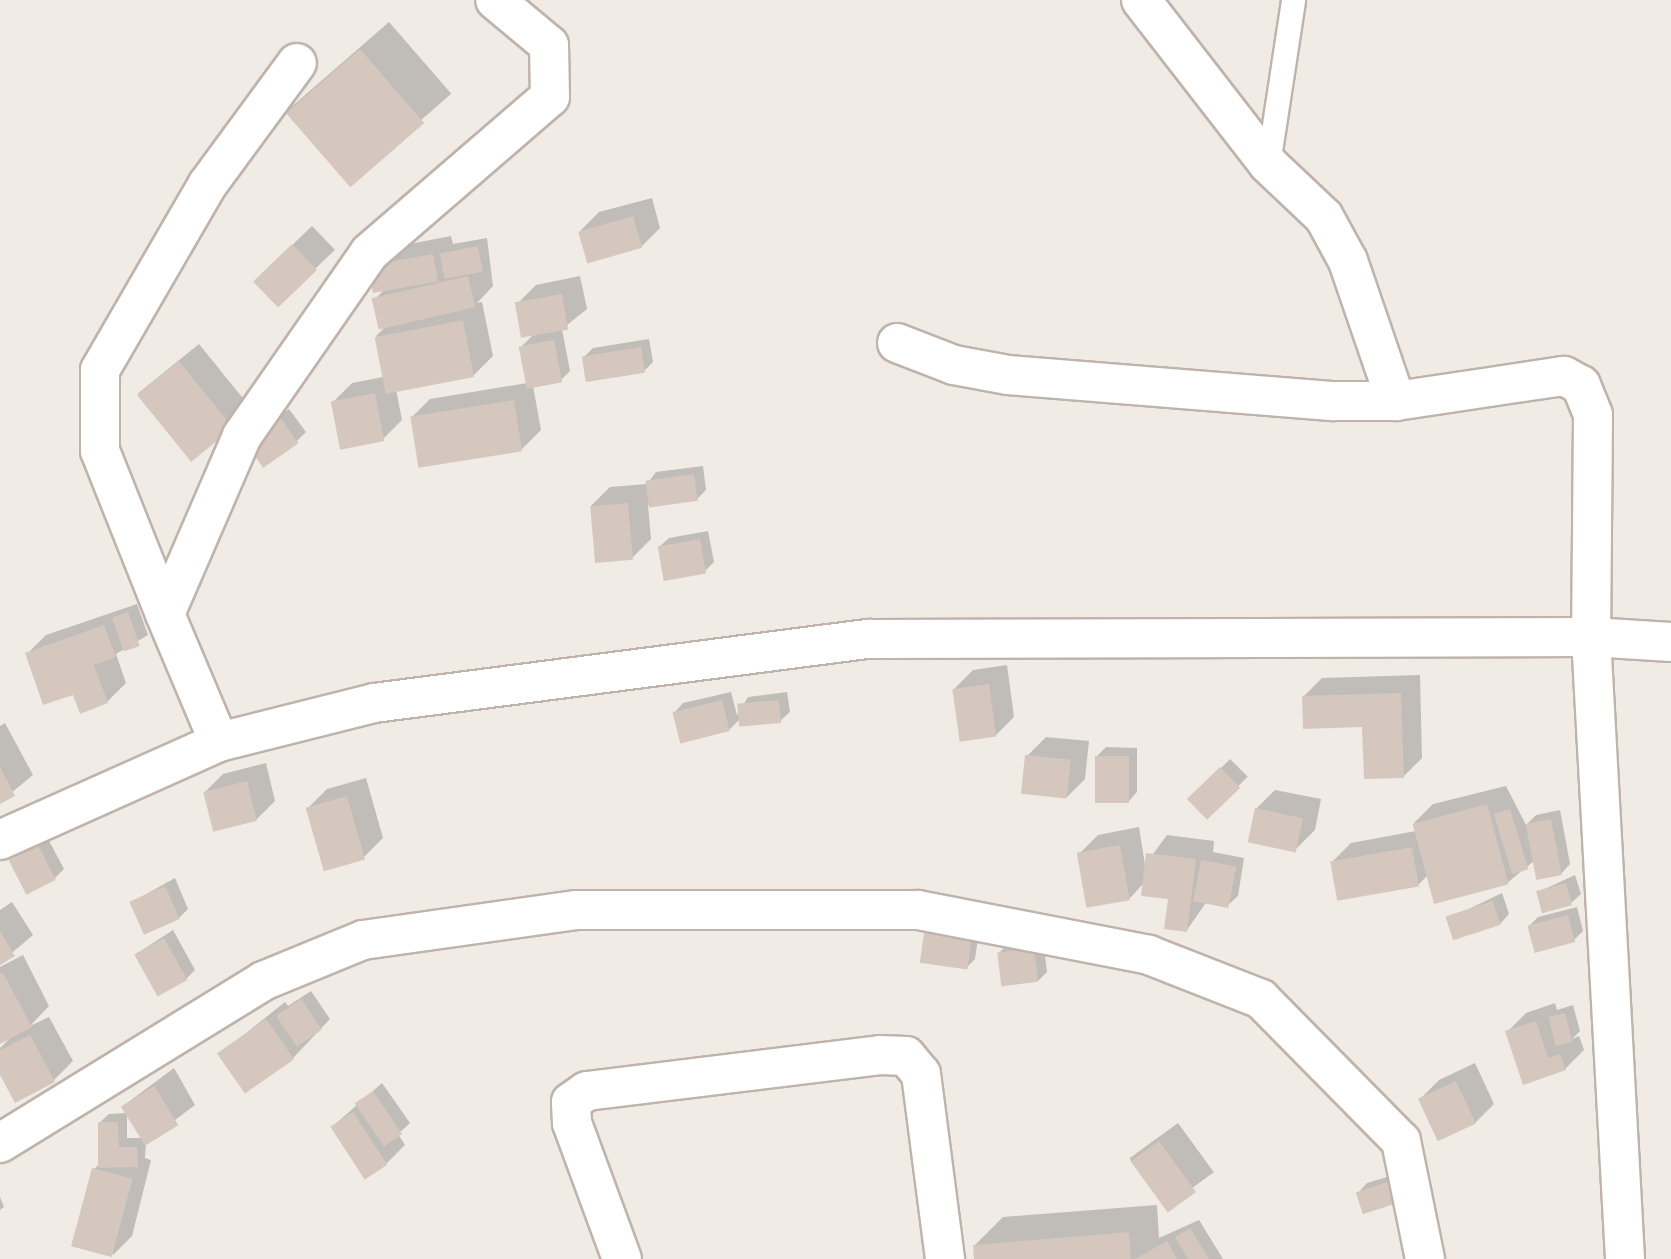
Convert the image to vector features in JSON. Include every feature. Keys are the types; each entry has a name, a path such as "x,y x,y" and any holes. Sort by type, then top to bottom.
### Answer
{"street":[{"path":"165,614 242,436 369,253 550,97 549,45 495,0"},
{"path":"1142,0 1268,164 1324,217 1348,261 1396,401"},
{"path":"219,742 100,450 100,370 208,184 298,63"},
{"path":"897,343 954,365 1008,375 1396,401 1527,378 1564,376 1581,385 1592,415 1591,637 1625,1259"},
{"path":"0,839 219,742 374,703 868,639 1591,637 1671,642"},
{"path":"0,1143 263,981 363,940 577,910 918,910 1149,955 1261,999 1401,1141 1425,1259"},
{"path":"622,1259 572,1123 571,1102 587,1091 880,1055 906,1056 921,1074 945,1259"}],"lane":[{"path":"1268,164 1293,0"}],"building":[{"path":"360,49 424,123 350,187 286,113"},
{"path":"633,216 642,248 587,263 578,232"},
{"path":"292,244 317,270 278,307 253,282"},
{"path":"478,246 483,272 445,279 440,253"},
{"path":"433,254 438,282 373,293 368,265"},
{"path":"468,276 475,307 379,329 372,298"},
{"path":"562,294 568,329 521,338 515,302"},
{"path":"463,320 474,377 386,394 375,337"},
{"path":"554,340 562,382 527,389 519,347"},
{"path":"641,347 645,373 586,382 582,356"},
{"path":"179,361 233,428 191,462 137,395"},
{"path":"375,393 384,441 340,450 331,402"},
{"path":"514,400 522,451 418,468 410,416"},
{"path":"280,417 298,443 263,468 245,442"},
{"path":"694,474 698,501 649,508 645,481"},
{"path":"628,503 633,560 595,563 590,506"},
{"path":"700,539 706,573 664,581 658,546"},
{"path":"128,612 140,646 124,652 112,618"},
{"path":"104,625 116,657 94,665 108,703 80,714 73,695 43,705 25,653"},
{"path":"989,684 996,736 960,742 952,689"},
{"path":"1401,693 1404,778 1364,779 1362,727 1303,729 1302,696"},
{"path":"722,700 730,731 680,743 673,712"},
{"path":"779,700 781,723 739,727 737,704"},
{"path":"1025,755 1071,760 1067,799 1021,794"},
{"path":"1095,756 1129,756 1129,803 1095,803"},
{"path":"0,767 15,796 0,804"},
{"path":"1220,767 1240,788 1207,820 1187,799"},
{"path":"247,781 257,821 213,832 203,792"},
{"path":"347,796 365,859 324,871 306,808"},
{"path":"1487,804 1508,884 1434,904 1413,824"},
{"path":"1255,808 1303,818 1296,852 1248,842"},
{"path":"1510,809 1528,869 1512,874 1494,814"},
{"path":"1551,819 1562,875 1536,880 1525,824"},
{"path":"38,845 56,880 26,895 9,860"},
{"path":"1120,845 1130,900 1086,908 1077,853"},
{"path":"1412,847 1419,886 1337,901 1330,861"},
{"path":"1146,853 1196,859 1187,932 1164,929 1168,899 1141,896"},
{"path":"1201,860 1236,867 1228,908 1193,901"},
{"path":"1566,883 1572,905 1542,913 1536,891"},
{"path":"165,886 180,919 144,935 129,902"},
{"path":"1493,901 1501,925 1453,940 1445,916"},
{"path":"1568,915 1575,942 1535,953 1527,926"},
{"path":"0,931 15,956 0,965"},
{"path":"924,933 972,940 967,969 920,963"},
{"path":"164,938 187,980 158,996 134,954"},
{"path":"1034,948 1038,982 1001,986 997,953"},
{"path":"3,973 32,1027 0,1044 0,974"},
{"path":"301,999 322,1030 297,1046 276,1016"},
{"path":"1565,1013 1572,1042 1556,1046 1549,1017"},
{"path":"266,1019 294,1059 245,1094 217,1053"},
{"path":"1536,1021 1548,1058 1560,1054 1566,1070 1523,1085 1505,1031"},
{"path":"30,1035 55,1082 15,1103 0,1075 0,1050"},
{"path":"1456,1081 1476,1124 1438,1141 1418,1099"},
{"path":"154,1086 178,1125 145,1146 121,1107"},
{"path":"373,1091 402,1134 384,1146 355,1103"},
{"path":"353,1112 387,1165 365,1180 330,1127"},
{"path":"98,1122 118,1122 119,1147 137,1147 138,1167 98,1168"},
{"path":"1159,1141 1196,1192 1168,1213 1131,1162"},
{"path":"92,1168 133,1179 112,1257 71,1246"},
{"path":"1391,1181 1398,1203 1363,1214 1356,1192"},
{"path":"1190,1228 1209,1259 1188,1259 1175,1237"},
{"path":"1129,1232 1131,1259 974,1259 973,1245"},
{"path":"1167,1241 1177,1259 1135,1259"}]}
